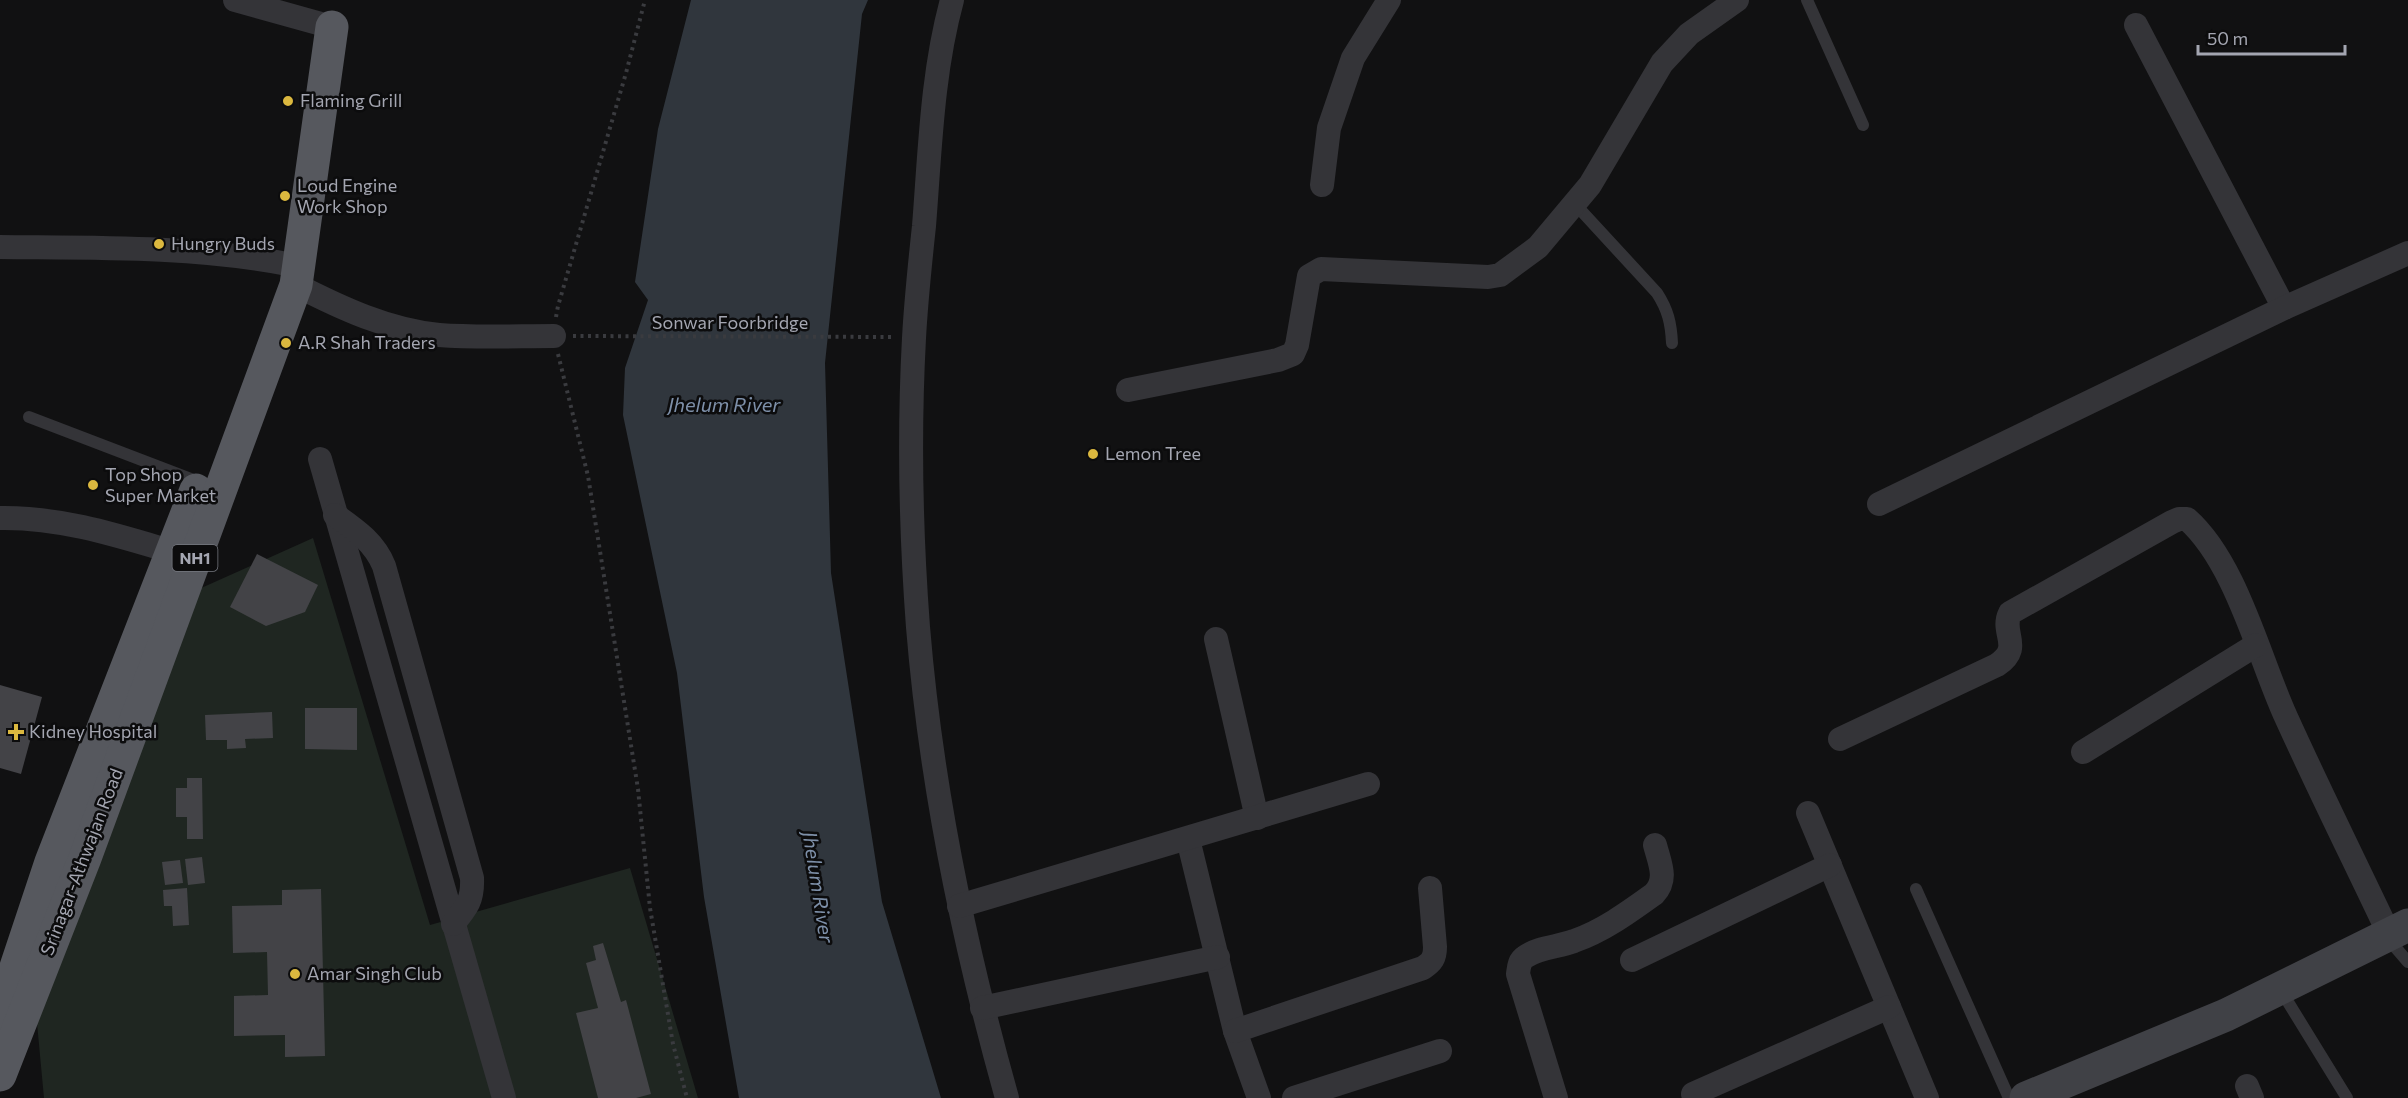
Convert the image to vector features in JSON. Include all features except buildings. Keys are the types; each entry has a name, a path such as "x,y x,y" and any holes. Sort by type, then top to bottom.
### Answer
{"highway":[{"name":"Srinagar-Athwajan Road","path":"0,1075 85,858 289,274 334,13"},
{"name":"Srinagar-Athwajan Road","path":"0,1015 51,862 199,482 276,274 289,274"}],"main road":[{"path":"2026,1098 2226,1015 2399,930"}],"street":[{"path":"235,0 334,13"},
{"path":"952,0 934,102 914,338 912,494 918,628 932,748 959,906 982,1008 1007,1098"},
{"path":"1322,185 1329,129 1353,58 1389,0"},
{"path":"1128,390 1278,360 1293,354 1297,345 1308,281 1314,272 1320,269 1488,277 1500,275 1538,247 1575,204 1590,184 1662,63 1689,34 1737,0"},
{"path":"2136,26 2284,308"},
{"path":"0,247 193,252 250,257 289,274 343,309 391,326 439,335 554,336"},
{"path":"1879,504 2284,308 2408,253"},
{"path":"320,459 504,1098"},
{"path":"336,515 364,536 377,551 384,566 472,878 472,894 466,908 453,924"},
{"path":"0,518 50,520 97,529 172,552"},
{"path":"1840,739 2004,661 2010,652 2012,642 2007,619 2010,613 2179,519 2187,519 2195,526 2226,572 2244,611 2285,716 2399,930"},
{"path":"1216,639 1257,818"},
{"path":"2083,752 2256,645"},
{"path":"959,906 1368,784"},
{"path":"1808,813 1927,1098"},
{"path":"1188,839 1235,1031 1259,1098"},
{"path":"1556,1098 1518,974 1519,964 1524,957 1574,941 1599,930 1654,894 1661,887 1663,880 1655,845"},
{"path":"1632,960 1830,865"},
{"path":"1235,1031 1423,968 1431,963 1436,947 1430,888"},
{"path":"982,1008 1218,957"},
{"path":"1693,1094 1889,1007"},
{"path":"1294,1098 1440,1051"}],"lane":[{"path":"1808,0 1863,125"},
{"path":"1575,204 1667,308 1672,343"},
{"path":"29,417 199,482"},
{"path":"1916,889 2009,1098"},
{"path":"2399,930 2396,948 2408,962"},
{"path":"2279,988 2348,1098"}],"path":[{"path":"645,0 558,306 554,336 588,476 638,789 650,909 673,1044 687,1098"},
{"name":"Sonwar Foorbridge","path":"579,336 880,336"}],"shaded area":[{"path":"313,538 430,925 630,868 698,1098 44,1098 37,1023 199,589"}],"water":[{"name":"Jhelum River","path":"691,0 868,0 862,14 825,363 831,573 882,902 941,1098 739,1098 704,897 677,673 623,415 625,368 648,300 635,282 658,129"}],"place":[{"name":"Flaming Grill","path":"288,101"},
{"name":"Loud Engine Work Shop","path":"285,196"},
{"name":"Hungry Buds","path":"159,244"},
{"name":"A.R Shah Traders","path":"286,343"},
{"name":"Lemon Tree","path":"1093,454"},
{"name":"Top Shop Super Market","path":"93,485"},
{"name":"Kidney Hospital","path":"16,732"},
{"name":"Amar Singh Club","path":"295,974"}]}
